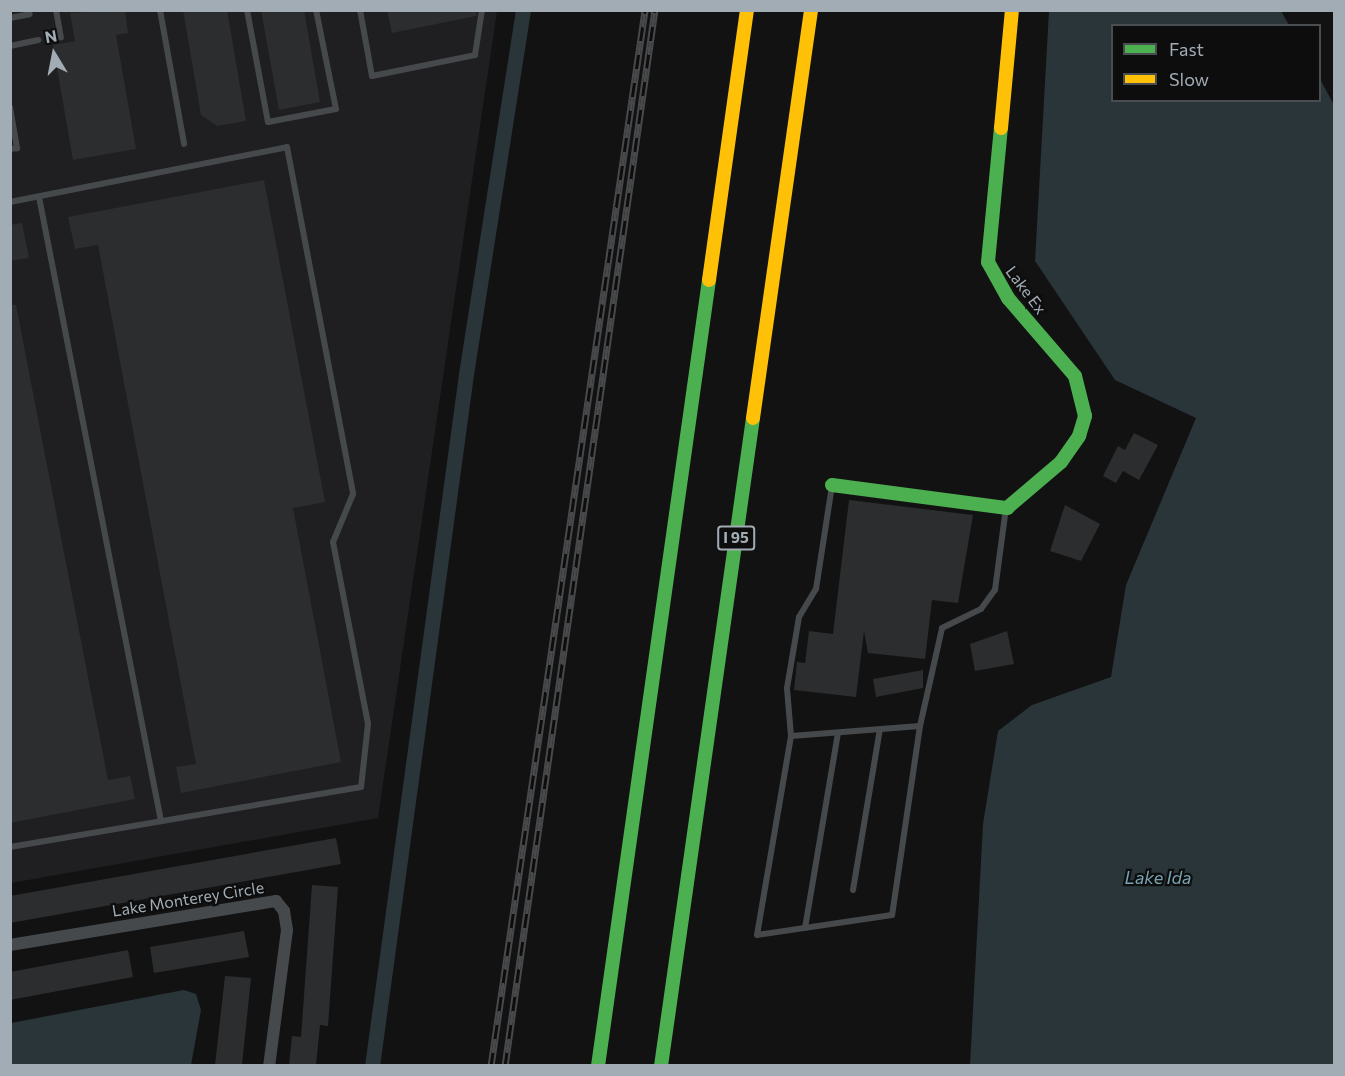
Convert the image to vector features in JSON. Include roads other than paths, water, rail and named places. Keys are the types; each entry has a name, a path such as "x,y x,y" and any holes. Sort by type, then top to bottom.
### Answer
{"main road":[{"path":"598,1065 747,10"},
{"name":"I 95","path":"661,1065 811,10"},
{"name":"Lake Ex","path":"1006,508 1061,462 1084,416 1075,376 1008,298 988,262 1012,10"},
{"path":"832,485 1006,508"}],"street":[{"name":"Lake Monterey Circle","path":"10,945 276,902 284,911 286,930 269,1065"}],"lane":[{"path":"56,10 60,38"},
{"path":"160,10 184,144"},
{"path":"247,10 268,122 336,109 316,10"},
{"path":"360,10 372,76 475,55 482,10"},
{"path":"10,18 30,14"},
{"path":"10,46 38,40"},
{"path":"10,107 17,148 10,149"},
{"path":"10,202 287,147 353,494 333,542 368,724 361,787 10,847"},
{"path":"39,196 161,821"},
{"path":"832,485 816,589 799,616 789,678 791,736 757,935 892,915 920,726 942,628 981,609 995,590 1006,508"},
{"path":"791,736 920,726"},
{"path":"853,890 880,729"},
{"path":"805,928 838,733"}],"water":[{"name":"Lake Ida","path":"1049,11 1281,11 1288,24 1111,24 1111,102 1321,102 1321,81 1334,105 1334,1065 970,1065 983,824 998,731 1032,705 1111,677 1126,585 1196,418 1115,380 1035,261"},
{"path":"184,990 196,994 201,1010 191,1065 11,1065 11,1023"}],"waterway":[{"path":"372,1066 466,374 523,10"}],"railway":[{"path":"491,1066 645,10"},
{"path":"505,1066 655,10"}]}
